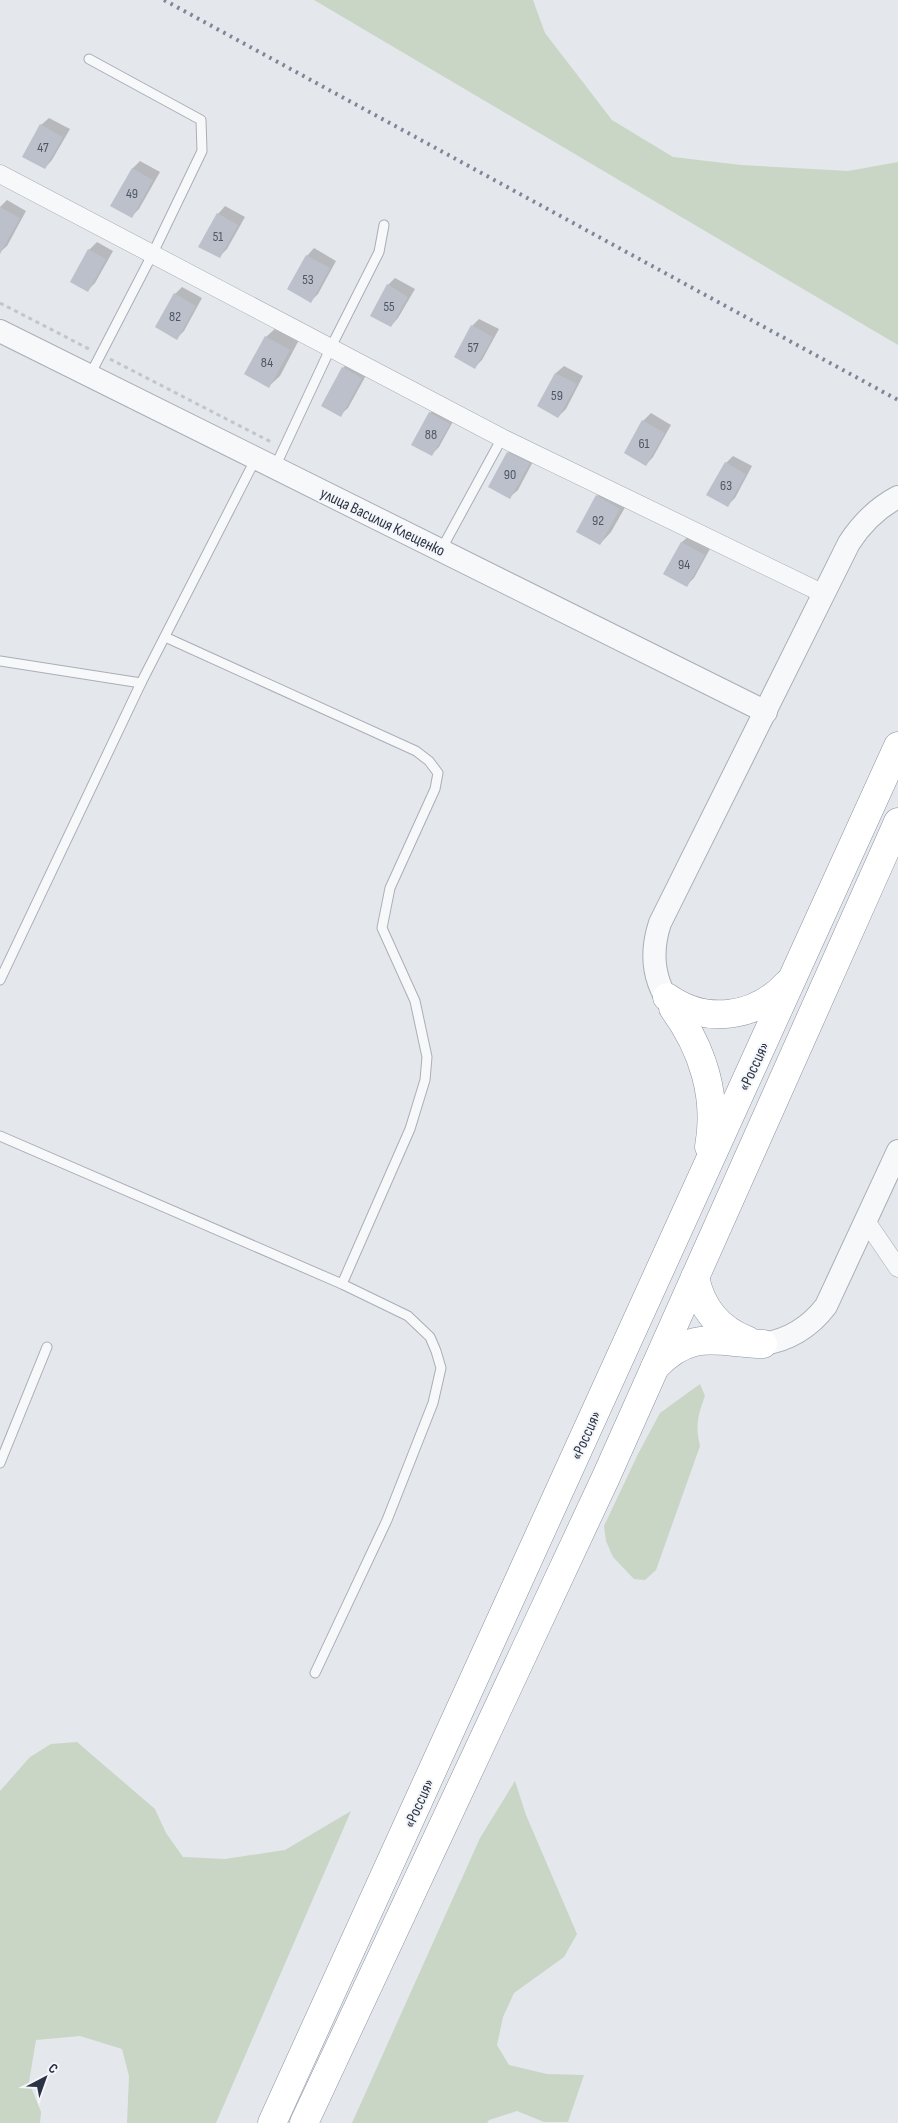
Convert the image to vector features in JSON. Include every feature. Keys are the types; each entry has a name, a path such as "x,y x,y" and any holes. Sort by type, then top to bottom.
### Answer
{"highway":[{"name":"«Россия»","path":"272,2123 704,1171 799,968 898,746"},
{"name":"«Россия»","path":"304,2123 602,1486 898,822"},
{"path":"669,1001 697,1012 715,1015 734,1014 751,1010 776,996 789,983 799,968"},
{"path":"669,1001 696,1044 709,1085 711,1128 704,1171"},
{"path":"695,1277 703,1302 717,1322 738,1337 763,1344"},
{"path":"655,1367 669,1354 695,1342 714,1339 763,1344"}],"street":[{"path":"0,174 502,438 824,594"},
{"name":"улица Василия Клещенко","path":"0,331 766,712"},
{"path":"669,1001 655,971 654,947 660,923 849,543 860,526 874,512 898,496"},
{"path":"763,1344 781,1340 799,1332 821,1314 832,1298 898,1151"},
{"path":"866,1221 898,1268"}],"lane":[{"path":"89,59 201,120 202,151 152,255 90,376"},
{"path":"0,980 141,682 331,347 379,252 384,225"},
{"path":"440,550 502,438"},
{"path":"165,637 416,751 429,761 438,773 435,788 390,888 382,928 415,1001 427,1057 425,1080 410,1129 342,1284"},
{"path":"0,661 141,682"},
{"path":"0,1136 342,1284 408,1316 430,1337 441,1368 433,1403 387,1520 315,1673"},
{"path":"0,1463 47,1347"}],"green space":[{"path":"314,0 533,0 545,33 612,120 673,157 741,165 848,171 898,162 898,345"},
{"path":"700,1384 705,1396 698,1420 700,1446 656,1570 645,1580 634,1579 613,1557 606,1541 604,1526 660,1413"},
{"path":"77,1742 155,1809 166,1833 183,1857 225,1859 285,1850 351,1811 216,2123 127,2123 129,2076 122,2049 80,2036 36,2040 29,2082 41,2112 40,2123 0,2123 0,1791 30,1757 51,1744"},
{"path":"515,1781 526,1815 577,1934 564,1957 514,1993 503,2017 497,2045 509,2065 547,2074 584,2075 568,2122 544,2122 517,2111 489,2120 487,2123 352,2123 480,1838"}],"building":[{"path":"40,124 63,137 45,169 22,157"},
{"path":"132,168 153,180 132,218 110,206"},
{"path":"0,207 20,218 0,254"},
{"path":"217,213 238,225 220,258 198,247"},
{"path":"88,249 106,259 88,292 70,282"},
{"path":"306,255 330,268 311,303 287,289"},
{"path":"387,284 408,297 391,327 370,316"},
{"path":"174,293 196,306 177,340 155,327"},
{"path":"471,325 493,337 475,369 454,357"},
{"path":"265,336 290,350 269,388 244,374"},
{"path":"342,367 362,378 341,417 321,406"},
{"path":"555,373 577,384 558,418 537,406"},
{"path":"429,412 450,424 432,456 411,445"},
{"path":"642,420 665,433 646,466 624,453"},
{"path":"507,452 530,463 510,499 488,487"},
{"path":"725,462 746,474 728,507 706,495"},
{"path":"596,495 620,509 600,545 576,532"},
{"path":"681,542 705,555 687,587 663,574"}],"railway":[{"path":"164,0 898,400"}]}
